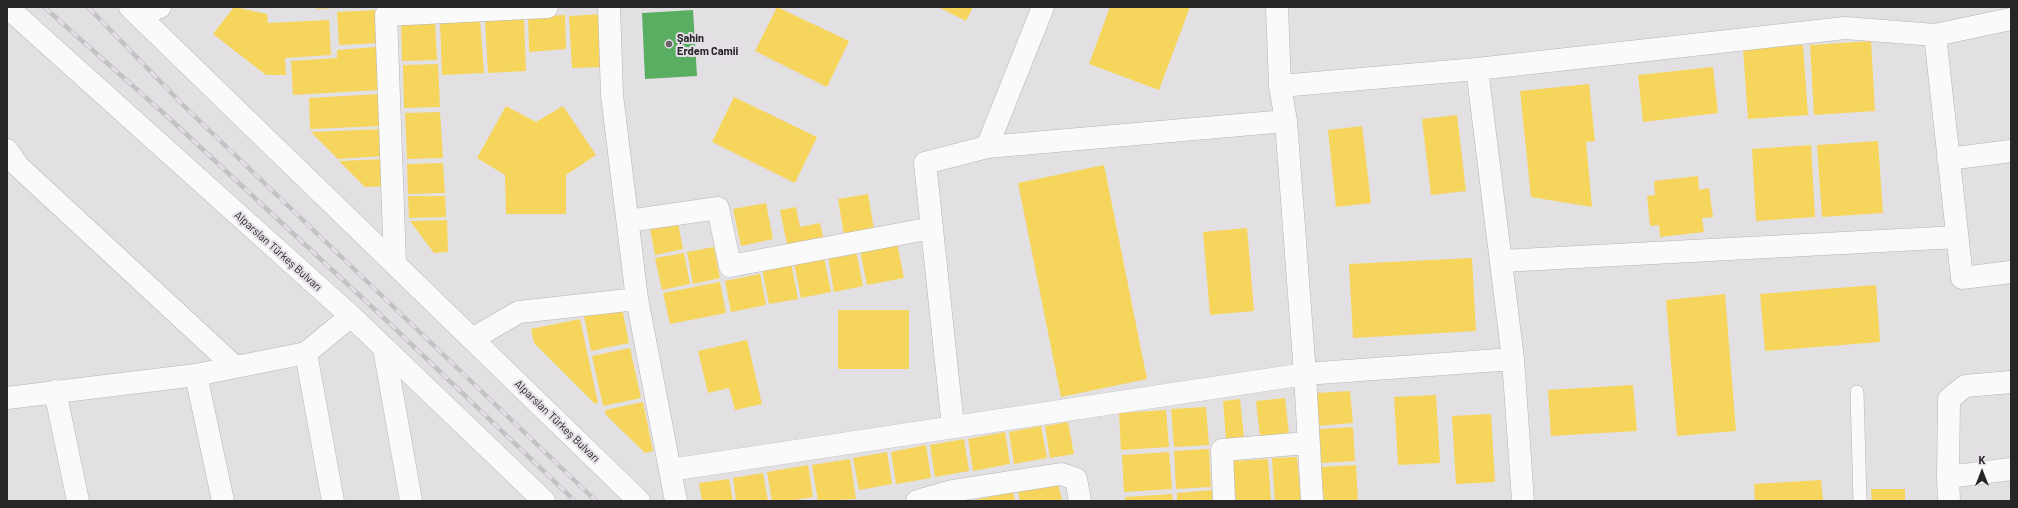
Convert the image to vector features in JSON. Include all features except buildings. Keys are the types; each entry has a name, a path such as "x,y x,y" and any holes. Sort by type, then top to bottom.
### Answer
{"street":[{"name":"Alparslan Türkeş Bulvarı","path":"7,7 351,316 544,501"},
{"path":"135,12 160,7"},
{"path":"395,263 386,15 547,7"},
{"path":"609,7 612,95 637,299 676,501"},
{"path":"987,147 1043,7"},
{"path":"1277,7 1280,86 1286,121 1305,374 1312,501"},
{"name":"Alparslan Türkeş Bulvarı","path":"135,12 639,501"},
{"path":"1280,86 1477,69 1845,28 1935,35 2011,19"},
{"path":"1935,35 1962,278 2011,272"},
{"path":"1477,69 1513,359 1523,501"},
{"path":"953,427 925,163 987,147 1286,121"},
{"path":"1948,159 2011,151"},
{"path":"11,161 234,366"},
{"path":"628,221 718,208 730,266 932,228"},
{"path":"1502,262 1957,237"},
{"path":"472,339 519,312 637,299"},
{"path":"7,398 196,375 234,366 306,353 351,316"},
{"path":"384,348 410,501"},
{"path":"306,353 333,501"},
{"path":"670,470 1305,374 1513,359"},
{"path":"196,375 223,501"},
{"path":"1949,501 1949,399 1965,386 2011,382"},
{"path":"55,392 78,501"},
{"path":"1224,501 1222,450 1308,442"},
{"path":"1948,477 2011,469"},
{"path":"917,501 953,496 1061,474 1076,480 1080,501"}],"lane":[{"path":"1857,392 1860,501"}],"railway":[{"path":"44,7 169,118 386,320 575,501"},
{"path":"88,7 186,108 596,501"}],"place":[{"name":"Şahin Erdem Camii","path":"669,44"}]}
